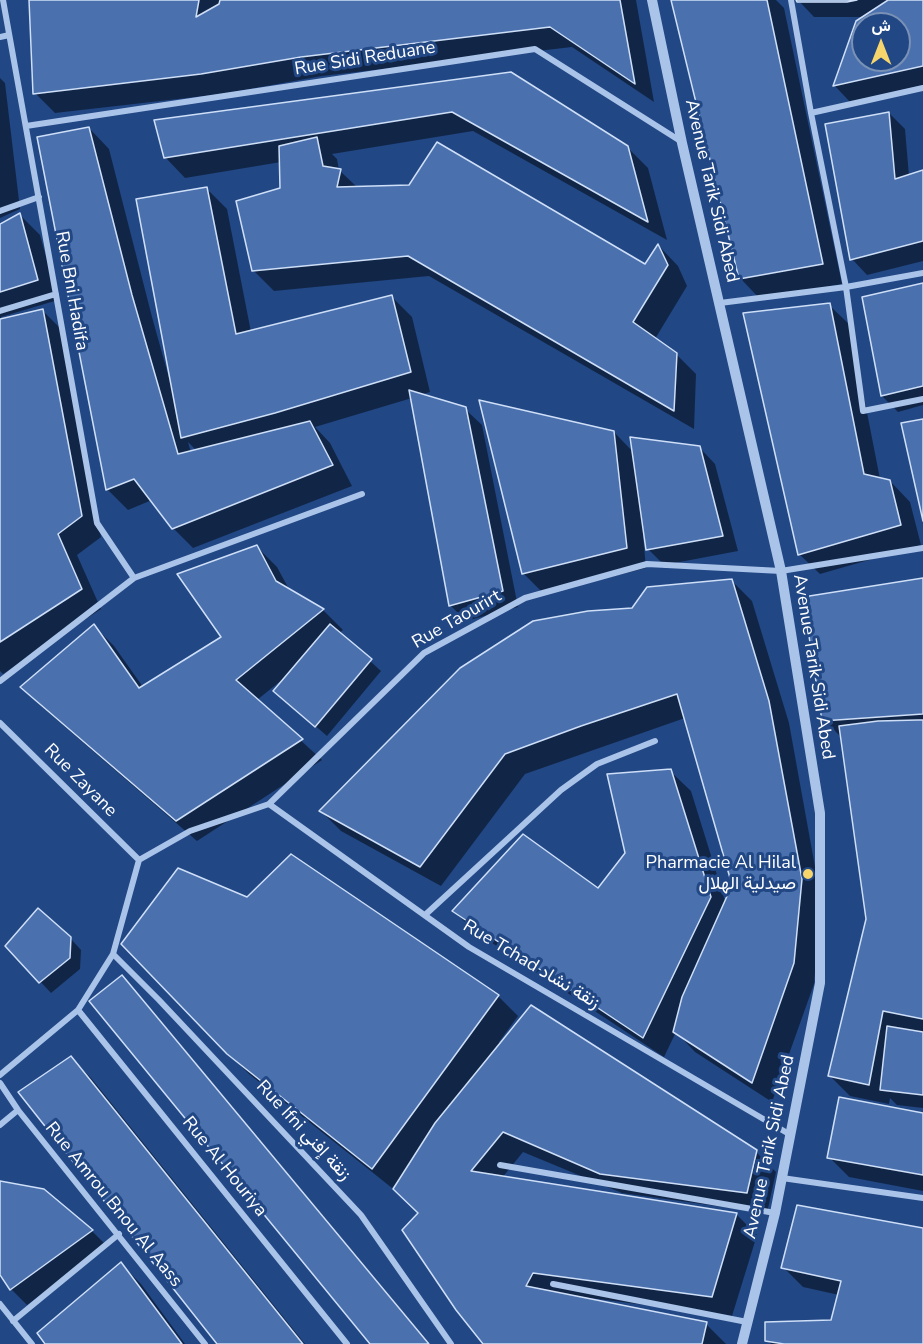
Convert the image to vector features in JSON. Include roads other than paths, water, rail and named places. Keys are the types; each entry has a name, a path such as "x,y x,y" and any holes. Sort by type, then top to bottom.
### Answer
{"street":[{"name":"Rue Bni Hadifa","path":"3,0 97,523 134,578"},
{"name":"Avenue Tarik Sidi Abed","path":"652,0 682,143 781,571 820,813 820,982 775,1214 742,1344"},
{"path":"791,0 846,287 863,411 923,399"},
{"path":"0,37 9,35"},
{"name":"Rue Sidi Reduane","path":"26,126 535,49 682,143"},
{"path":"811,113 923,88"},
{"path":"0,212 39,197"},
{"path":"720,303 846,287 923,273"},
{"path":"0,311 56,294"},
{"path":"0,681 134,578 362,494"},
{"name":"Rue Taourirt","path":"139,860 190,831 269,804 424,653 525,598 647,564 781,571 923,548"},
{"name":"Rue Zayane","path":"0,723 139,860"},
{"path":"424,915 561,790 597,764 655,741"},
{"name":"Rue Tchad زنقة نشاد","path":"269,804 479,953 789,1134"},
{"path":"0,1075 78,1010 113,954 139,860"},
{"name":"Rue Ifni زنقة إفني","path":"113,954 361,1215 451,1344"},
{"name":"Rue Al Houriya","path":"78,1010 346,1344"},
{"name":"Rue Amrou Bnou Al Aass","path":"0,1083 18,1110 205,1344"},
{"path":"0,1125 18,1110"},
{"path":"500,1165 775,1214"},
{"path":"782,1178 923,1198"},
{"path":"14,1321 119,1234"},
{"path":"553,1284 747,1322"},
{"path":"0,1304 32,1344"}],"place":[{"name":"Pharmacie Al Hilal صيدلية الهلال","path":"808,874"}]}
